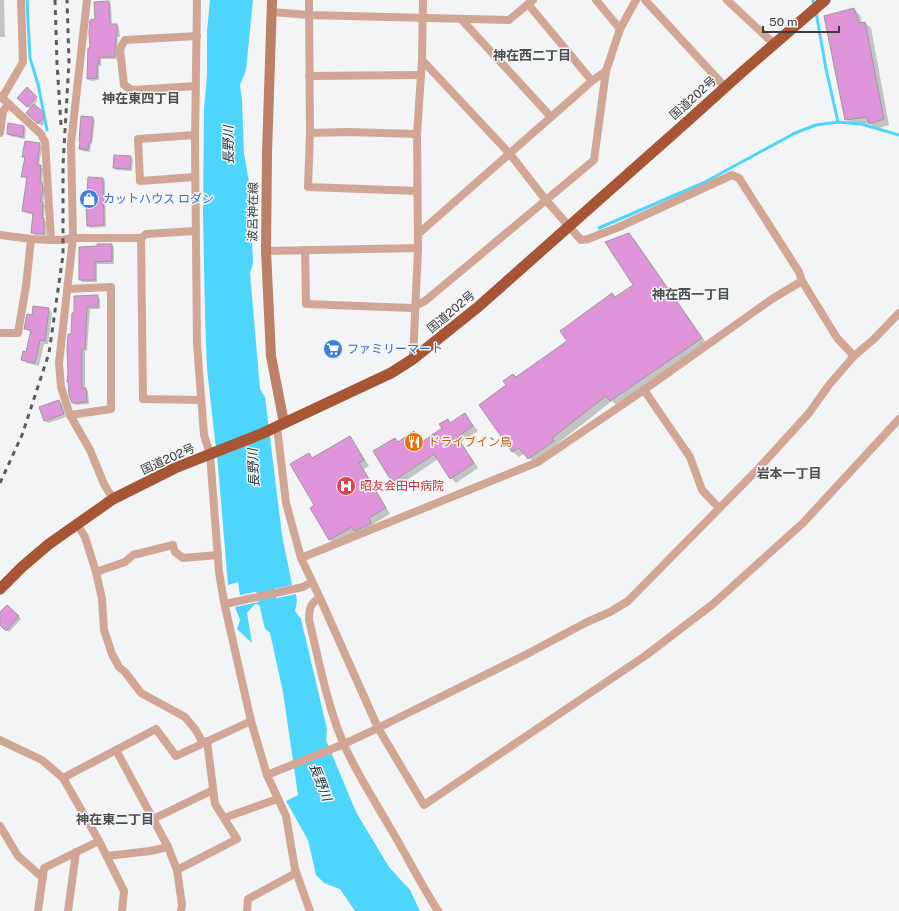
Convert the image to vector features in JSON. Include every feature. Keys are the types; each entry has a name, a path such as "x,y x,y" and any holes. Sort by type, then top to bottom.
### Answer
{"highway":[{"name":"国道202号","path":"0,589 22,567 49,544 113,499 175,468 281,425 392,373 413,359 478,307 818,6"}],"main road":[{"name":"波呂神在線","path":"272,0 267,153 266,251 271,356 281,425"}],"street":[{"path":"21,0 23,62 1,97 41,134 45,142 51,240"},
{"path":"87,0 71,143 73,238 59,363 61,387 70,415 90,450 104,484 113,499"},
{"path":"197,0 195,135 196,344 204,435 210,454 218,555 225,604 251,722 277,799 286,816 296,873 310,911"},
{"path":"309,0 310,133 308,187 417,191"},
{"path":"413,359 418,248 417,191 422,60 422,0"},
{"path":"596,0 620,29"},
{"path":"305,250 306,304 412,308 425,301 545,199 594,160 606,71 620,29 636,0"},
{"path":"645,0 725,87"},
{"path":"727,0 774,44"},
{"path":"272,12 308,15 509,20 530,2 592,81"},
{"path":"461,19 552,117"},
{"path":"196,86 132,90 124,85 120,49 125,40 197,36"},
{"path":"422,60 510,154 545,199 581,240 588,239 619,227 732,175 739,178 799,272 802,281 837,338 854,356"},
{"path":"418,234 592,81 606,71"},
{"path":"309,76 421,75"},
{"path":"0,133 3,110 9,104"},
{"path":"310,133 348,132 418,134"},
{"path":"195,135 138,139 140,180 195,177"},
{"path":"0,235 31,239 62,240 73,238 141,238 146,234 195,231"},
{"path":"141,238 143,399 202,400"},
{"path":"0,333 18,333 26,286 31,239"},
{"path":"266,251 418,248"},
{"path":"301,558 538,462 644,390 772,299 802,281"},
{"path":"67,289 111,287 111,409 70,415"},
{"path":"269,774 344,744 378,728 527,654 616,608 628,600 758,469 809,413 829,384 854,356 874,339 899,313"},
{"path":"644,390 690,457 702,490 719,508"},
{"path":"281,425 286,503 301,558 378,728 424,805 645,656 713,604 803,523 899,419"},
{"path":"77,524 85,537 96,572 102,599 104,630 112,654 119,667 126,672 142,692 185,717 205,742 215,804 237,838 177,870"},
{"path":"96,572 125,562 133,555 173,545 175,552 183,558 218,555"},
{"path":"225,604 303,587 312,582"},
{"path":"320,598 313,602 309,610 309,620 334,718 360,778 438,911"},
{"path":"63,778 156,729 176,756 251,722"},
{"path":"0,740 42,760 63,778 99,840 124,891 122,911"},
{"path":"116,750 168,847 177,870 182,905 181,911"},
{"path":"153,819 213,790"},
{"path":"224,818 277,799"},
{"path":"0,826 18,856 43,878"},
{"path":"38,911 44,868 99,840"},
{"path":"107,856 150,851 168,847"},
{"path":"68,911 76,852"},
{"path":"247,911 248,899 296,873"}],"water":[{"path":"210,0 253,0 246,70 240,85 244,153 250,188 253,263 250,273 260,389 265,397 282,535 292,585 273,589 270,576 257,579 259,591 240,595 238,582 228,585 218,466 207,369 203,213 204,109 207,75 207,31"},
{"path":"296,594 297,601 295,611 301,619 327,729 326,740 356,812 389,867 410,890 420,911 355,911 340,889 324,883 316,875 308,840 286,801 298,795 283,692 264,606 255,604 247,613 252,643 237,629 240,620 235,607"}],"building":[{"path":"109,1 110,24 117,24 115,57 99,57 99,64 97,64 97,78 87,79 88,48 90,48 90,20 95,19 94,2"},
{"path":"854,8 859,23 865,22 884,119 869,124 867,117 845,120 824,16"},
{"path":"27,87 37,97 27,107 17,98"},
{"path":"34,104 42,111 44,117 38,124 26,113"},
{"path":"81,116 93,117 91,142 89,142 88,150 79,149"},
{"path":"8,123 24,126 23,137 7,134"},
{"path":"25,141 40,143 37,165 41,165 40,182 42,182 43,191 40,201 43,202 42,218 44,218 44,234 31,233 33,213 22,211 27,177 21,177 25,157 22,157"},
{"path":"114,155 131,156 130,169 113,168"},
{"path":"88,177 103,178 104,225 87,226 86,205 83,205 83,192 87,192"},
{"path":"629,233 702,338 610,401 606,396 552,438 554,441 528,459 519,448 512,452 479,405 506,385 503,381 513,374 516,377 567,341 560,331 612,293 615,297 633,285 605,242"},
{"path":"97,244 112,244 112,261 95,262 95,280 79,280 79,247 97,246"},
{"path":"98,295 98,307 87,307 85,349 82,349 82,388 86,388 87,402 72,403 67,382 67,348 68,334 71,334 72,313 74,313 74,296"},
{"path":"33,306 49,308 45,341 40,340 35,363 21,360 23,351 26,352 31,330 24,329 27,314 32,315"},
{"path":"59,400 64,414 44,421 39,407"},
{"path":"465,413 473,426 457,437 474,463 450,479 434,454 392,482 373,451 395,438 398,442 414,431 422,442 442,428 439,424 448,419 450,423"},
{"path":"350,436 364,460 359,463 386,508 369,518 371,523 366,526 354,531 352,527 329,540 310,508 314,505 290,464 309,453 312,458"},
{"path":"7,605 19,616 6,631 0,625 0,612"}],"waterway":[{"path":"27,0 30,58 38,84 47,130"},
{"path":"813,0 814,7"},
{"path":"816,12 826,69 838,122"},
{"path":"599,228 703,183 795,133 816,125 838,122 861,124 899,135"},
{"name":"長野川","path":"257,554 273,624"}],"railway":[{"path":"55,0 61,125"},
{"path":"0,483 22,435 49,353 63,255 63,165 69,62 67,0"}],"place":[{"name":"カットハウス ロダン","path":"89,199"},
{"name":"ファミリーマート","path":"333,349"},
{"name":"ドライブイン鳥","path":"414,442"},
{"name":"昭友会田中病院","path":"346,486"}],"district":[{"name":"神在西二丁目","path":"532,55"},
{"name":"神在東四丁目","path":"141,98"},
{"name":"神在西一丁目","path":"691,294"},
{"name":"岩本一丁目","path":"789,473"},
{"name":"神在東二丁目","path":"115,819"}]}
